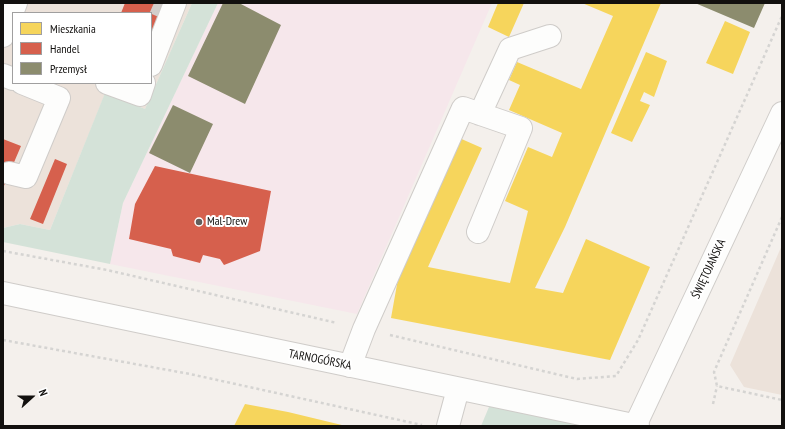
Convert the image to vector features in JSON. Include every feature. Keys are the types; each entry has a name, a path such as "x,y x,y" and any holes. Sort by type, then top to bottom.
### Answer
{"main road":[{"path":"152,62 170,7"},
{"path":"3,36 12,13"},
{"path":"480,114 510,49 550,36"},
{"path":"9,173 26,177 62,91 27,84"},
{"path":"111,84 140,95 144,84"},
{"path":"350,366 364,329 463,108 520,128 478,232"},
{"name":"ŚWIĘTOJAŃSKA","path":"636,426 782,113"},
{"name":"TARNOGÓRSKA","path":"3,293 636,426"},
{"path":"448,426 458,389"}],"path":[{"path":"3,251 107,270 577,379 616,376 638,340 782,16"},
{"path":"713,404 717,386 714,372 782,216"},
{"path":"3,340 190,374 429,426"},
{"path":"717,386 782,400"}],"shaded area":[{"path":"3,3 192,3 145,109 105,94 50,230 20,224 3,228"},
{"path":"192,3 218,3 123,203 110,264 3,242 3,228 20,224 50,230 105,93 145,109"},
{"path":"218,3 492,3 357,314 110,264 123,203"},
{"path":"782,245 782,395 744,387 730,365"},
{"path":"494,395 635,426 481,426"}],"building: Mieszkania":[{"path":"498,3 524,3 509,37 488,27"},
{"path":"582,3 661,3 565,227 535,288 563,293 586,239 650,267 610,360 391,318 401,262 457,137 482,148 428,267 510,283 528,211 505,201 528,147 552,157 562,133 509,110 520,85 509,80 517,62 581,89 613,16"},
{"path":"725,21 750,32 733,74 706,63"},
{"path":"646,52 667,61 654,97 644,92 640,101 650,105 632,142 611,133"},
{"path":"245,404 288,412 346,426 234,426"}],"building: Handel":[{"path":"125,3 165,3 152,33 152,12 121,12"},
{"path":"3,139 21,146 3,188"},
{"path":"55,159 67,164 43,224 30,219"},
{"name":"Mal-Drew","path":"155,166 271,191 260,251 224,265 220,259 203,255 200,263 173,256 171,249 129,239 135,204"}],"building: Przemysł":[{"path":"223,3 239,3 281,25 245,104 188,76"},
{"path":"695,3 765,3 754,28"},
{"path":"173,105 213,124 190,173 149,153"}],"tunnel":[{"path":"154,3 163,7"}],"place":[{"name":"Mal-Drew","path":"199,222"}]}
